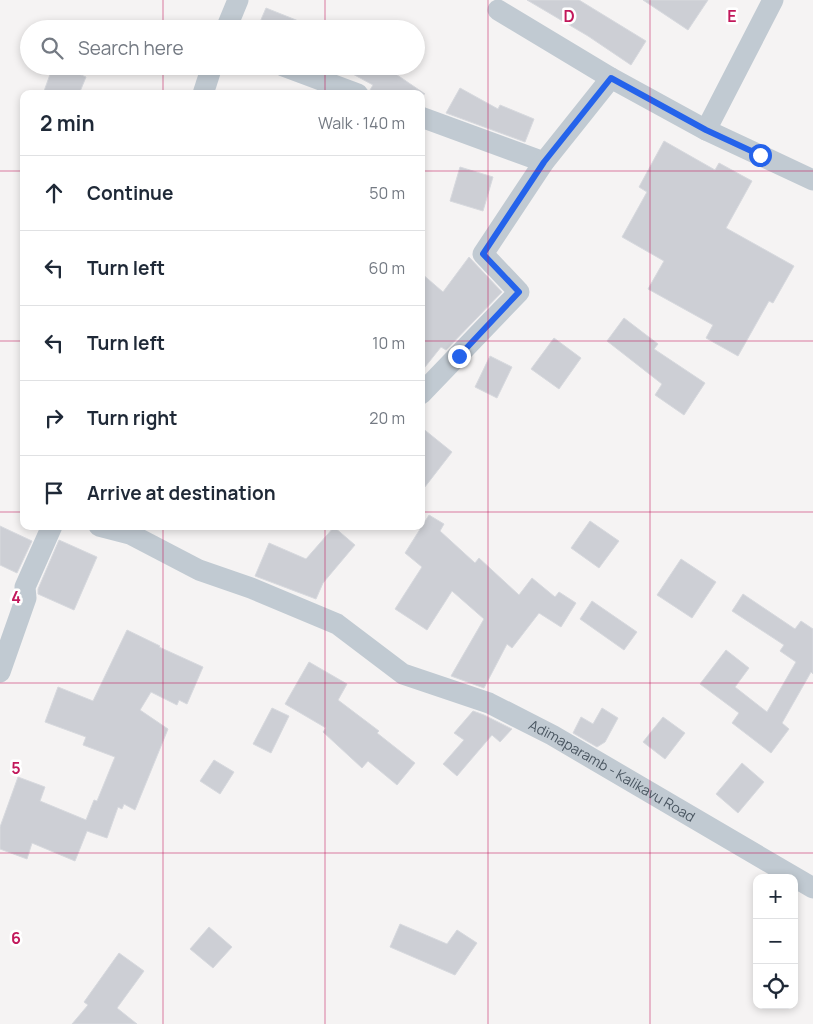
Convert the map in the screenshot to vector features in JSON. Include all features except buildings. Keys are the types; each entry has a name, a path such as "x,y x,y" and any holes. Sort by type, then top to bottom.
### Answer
{"street":[{"path":"230,20 238,0"},
{"path":"706,130 772,0"},
{"path":"498,10 611,78 706,130 813,180"},
{"path":"204,90 209,75"},
{"path":"307,75 347,90"},
{"path":"425,390 519,292 483,254 544,162 611,78"},
{"path":"425,118 544,162"},
{"path":"0,672 26,598 25,587 50,530"},
{"name":"Adimaparamb - Kalikavu Road","path":"114,530 130,534 199,570 251,588 337,624 403,674 489,704 552,735 813,888"}],"route":[{"path":"459,356 519,292 483,254 544,162 611,78 706,130 760,155"}]}
